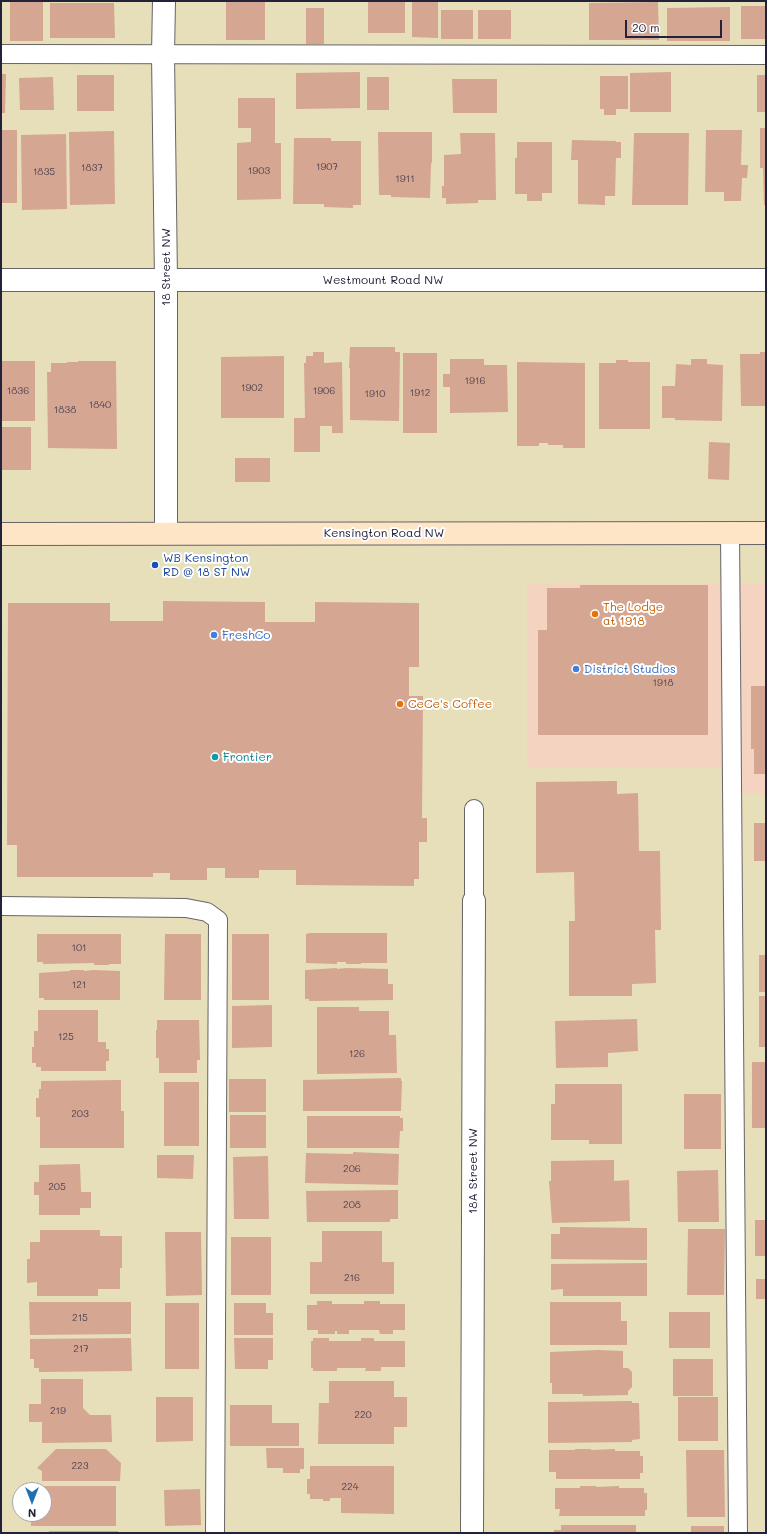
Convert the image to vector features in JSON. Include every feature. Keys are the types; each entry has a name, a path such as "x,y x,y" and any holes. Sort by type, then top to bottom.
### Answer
{"street":[{"name":"18 Street NW","path":"164,1 166,533"},
{"name":"Westmount Road NW","path":"1,280 766,280"},
{"name":"Kensington Road NW","path":"1,534 766,532"},
{"name":"18A Street NW","path":"472,1533 474,901"}],"lane":[{"path":"1,54 766,55"},
{"path":"730,532 738,1533"},
{"name":"18A Street NW","path":"474,809 474,901"},
{"path":"1,906 186,908 207,912 218,920 216,1533"}],"shaded area":[{"path":"766,583 766,794 730,793 729,767 527,767 527,584"}],"building":[{"path":"10,1 43,1 43,41 10,41"},
{"path":"226,1 265,1 265,40 226,40"},
{"path":"368,1 405,1 405,33 368,33"},
{"path":"412,1 438,1 438,38 412,37"},
{"path":"658,2 659,40 589,40 589,3"},
{"path":"50,3 114,3 115,38 50,38"},
{"path":"741,6 766,6 766,39 741,39"},
{"path":"730,7 730,41 667,41 667,8"},
{"path":"306,8 324,8 324,44 306,44"},
{"path":"441,10 473,10 473,39 441,39"},
{"path":"478,10 511,10 511,39 478,39"},
{"path":"360,72 360,108 296,109 296,73"},
{"path":"671,72 671,112 630,112 630,73"},
{"path":"1,74 6,74 5,113 1,113"},
{"path":"77,75 114,75 114,111 77,111"},
{"path":"757,75 766,75 766,112 757,112"},
{"path":"600,76 628,76 628,109 616,109 616,115 604,115 604,109 600,109"},
{"path":"53,77 54,110 20,110 19,78"},
{"path":"367,77 389,77 389,110 367,110"},
{"path":"452,79 497,79 497,113 453,113"},
{"path":"238,98 275,98 275,143 281,143 281,199 237,200 237,143 251,142 251,128 238,128"},
{"path":"760,128 766,128 766,205 764,205 763,168 760,168"},
{"path":"1,130 17,130 17,203 1,203"},
{"path":"706,130 742,130 741,165 748,165 747,178 742,178 741,201 724,201 724,192 705,192"},
{"path":"114,131 115,204 70,205 69,132"},
{"path":"378,132 432,132 430,198 391,197 391,195 379,195"},
{"path":"460,133 495,133 496,200 478,200 478,203 446,204 446,198 442,198 442,186 444,186 444,155 461,154"},
{"path":"634,133 689,133 688,205 632,205"},
{"path":"66,134 67,209 22,210 21,135"},
{"path":"294,138 331,138 331,141 361,141 361,205 353,205 353,208 324,207 324,204 293,204"},
{"path":"572,140 621,142 621,158 616,158 615,196 605,196 605,205 578,204 578,160 571,160"},
{"path":"517,142 552,142 552,193 542,193 542,201 527,201 527,194 515,194 515,158 517,158"},
{"path":"350,347 395,347 395,352 400,352 399,421 350,420"},
{"path":"313,352 324,352 324,363 342,362 343,433 332,433 332,426 320,426 320,452 294,452 294,418 305,418 304,363 306,363 306,356 313,356"},
{"path":"760,352 766,352 766,406 741,406 740,354 760,354"},
{"path":"403,353 437,353 437,433 403,433"},
{"path":"284,356 284,418 221,418 221,357"},
{"path":"450,359 484,359 484,365 507,365 508,412 450,413 450,387 443,387 443,374 450,374"},
{"path":"691,359 707,359 707,364 723,365 722,421 675,420 675,418 662,418 662,386 675,386 676,364 691,365"},
{"path":"616,360 628,360 628,362 650,362 650,429 599,429 599,363 616,363"},
{"path":"1,361 35,361 35,421 1,421"},
{"path":"116,361 117,449 48,448 47,372 51,372 51,363"},
{"path":"517,362 585,363 585,448 563,448 563,445 548,445 548,443 539,443 539,446 517,446"},
{"path":"1,427 31,427 31,470 1,470"},
{"path":"709,442 730,443 729,480 708,479"},
{"path":"235,458 270,458 270,482 235,482"},
{"path":"580,585 708,585 708,735 538,735 538,630 547,630 547,588 580,588"},
{"name":"Frontier","path":"163,601 265,602 265,622 315,622 315,602 419,603 419,667 409,667 409,696 423,696 422,818 427,818 427,842 419,842 419,879 414,879 414,886 296,885 296,870 259,870 259,878 225,878 225,868 207,868 207,880 170,880 170,873 153,873 153,877 17,877 17,845 7,845 8,603 110,603 110,621 163,621"},
{"path":"751,686 766,686 766,774 754,774 754,749 751,749"},
{"path":"617,781 617,794 638,793 639,851 660,851 661,930 655,930 656,983 632,984 632,996 569,996 569,921 575,921 574,872 536,873 536,782"},
{"path":"754,823 766,823 766,861 754,861"},
{"path":"387,933 387,963 306,963 306,934"},
{"path":"37,934 121,934 121,964 43,964 43,962 37,962"},
{"path":"165,934 201,934 201,1000 164,1000"},
{"path":"232,934 269,934 269,1000 232,1000"},
{"path":"759,955 766,955 766,992 759,992"},
{"path":"337,968 388,969 388,984 393,984 393,1000 309,1001 309,999 305,999 305,970"},
{"path":"70,970 120,971 120,1000 44,1000 44,998 39,998 39,973"},
{"path":"759,996 766,996 766,1047 759,1047"},
{"path":"272,1005 272,1047 232,1048 232,1006"},
{"path":"317,1007 359,1007 359,1011 389,1011 389,1035 396,1035 397,1073 317,1074"},
{"path":"38,1010 98,1010 98,1042 106,1042 106,1049 109,1049 109,1061 106,1061 106,1071 41,1071 41,1067 36,1067 36,1063 32,1063 32,1047 34,1047 34,1031 38,1031"},
{"path":"637,1019 638,1051 608,1053 608,1067 556,1068 555,1021"},
{"path":"157,1020 199,1020 200,1060 197,1060 197,1073 159,1073 159,1058 156,1058"},
{"path":"752,1062 766,1062 766,1128 752,1128"},
{"path":"401,1078 401,1111 303,1111 303,1080"},
{"path":"229,1079 266,1079 266,1112 229,1112"},
{"path":"121,1080 121,1111 124,1111 124,1148 40,1148 40,1117 36,1117 36,1098 39,1098 41,1081"},
{"path":"164,1082 199,1082 199,1146 164,1146"},
{"path":"555,1084 622,1084 622,1144 589,1144 589,1140 551,1140 551,1104 555,1104"},
{"path":"684,1094 721,1094 721,1149 684,1149"},
{"path":"230,1115 266,1115 266,1148 230,1148"},
{"path":"307,1116 400,1116 400,1118 403,1118 403,1131 400,1131 399,1148 307,1148"},
{"path":"353,1152 399,1154 398,1185 305,1183 306,1153 353,1154"},
{"path":"157,1155 194,1155 193,1179 157,1178"},
{"path":"268,1156 269,1219 234,1219 233,1157"},
{"path":"614,1160 614,1181 629,1180 630,1221 552,1223 549,1181 551,1181 551,1161"},
{"path":"80,1164 81,1192 91,1192 91,1208 80,1208 80,1215 39,1215 39,1195 34,1195 34,1182 39,1182 39,1165"},
{"path":"718,1170 719,1222 678,1222 677,1171"},
{"path":"398,1190 398,1219 390,1219 390,1222 307,1222 306,1191"},
{"path":"755,1220 766,1220 766,1256 755,1256"},
{"path":"560,1227 647,1228 647,1260 551,1259 551,1234 560,1234"},
{"path":"688,1229 725,1229 724,1295 687,1295"},
{"path":"40,1230 100,1230 100,1236 122,1236 122,1268 120,1268 120,1289 98,1289 98,1296 37,1296 37,1282 27,1283 27,1259 30,1259 30,1242 40,1242"},
{"path":"322,1231 382,1231 382,1262 394,1262 394,1294 310,1294 310,1262 322,1262"},
{"path":"165,1232 201,1232 202,1295 166,1296"},
{"path":"231,1237 271,1237 271,1295 231,1295"},
{"path":"647,1263 647,1296 563,1296 563,1289 551,1290 551,1264"},
{"path":"756,1279 766,1279 766,1299 756,1299"},
{"path":"317,1301 332,1301 332,1304 364,1304 364,1301 380,1301 380,1304 405,1304 405,1330 393,1330 393,1334 380,1334 379,1330 349,1330 349,1334 337,1334 337,1331 335,1331 335,1334 318,1334 318,1330 307,1330 307,1305 317,1305"},
{"path":"29,1302 131,1302 131,1334 30,1335"},
{"path":"550,1302 621,1302 621,1321 627,1321 627,1345 550,1345"},
{"path":"165,1303 199,1303 199,1369 165,1369"},
{"path":"234,1303 266,1303 266,1313 273,1313 273,1335 234,1335"},
{"path":"669,1312 710,1312 710,1348 669,1348"},
{"path":"131,1338 132,1371 39,1372 39,1368 34,1368 34,1359 30,1359 30,1339"},
{"path":"234,1338 273,1338 273,1360 268,1360 268,1369 235,1369"},
{"path":"313,1338 329,1338 329,1341 361,1341 361,1338 374,1338 374,1341 405,1341 405,1367 381,1367 381,1371 365,1371 366,1368 337,1368 337,1371 313,1371 313,1368 311,1368 311,1341 313,1341"},
{"path":"598,1350 623,1351 623,1368 628,1368 632,1372 632,1387 628,1391 628,1395 583,1396 583,1394 552,1394 552,1383 550,1383 550,1352"},
{"path":"673,1359 713,1359 713,1396 673,1396"},
{"path":"41,1379 83,1379 83,1408 90,1415 111,1415 112,1442 42,1443 42,1422 29,1422 29,1404 41,1404"},
{"path":"329,1381 394,1381 394,1397 407,1397 407,1427 394,1427 394,1444 318,1444 319,1403 329,1403"},
{"path":"156,1397 193,1397 193,1441 156,1442"},
{"path":"678,1397 718,1397 718,1441 678,1441"},
{"path":"632,1401 632,1403 639,1403 640,1439 632,1440 632,1442 548,1443 548,1402"},
{"path":"230,1405 272,1405 272,1423 299,1423 299,1446 230,1446"},
{"path":"266,1448 304,1448 304,1469 300,1469 300,1473 283,1473 283,1468 267,1468"},
{"path":"56,1449 106,1449 121,1463 120,1481 42,1481 42,1471 37,1468"},
{"path":"615,1449 615,1451 640,1451 640,1456 643,1456 643,1473 640,1473 640,1479 556,1479 556,1472 549,1472 549,1450"},
{"path":"686,1450 724,1450 725,1517 687,1517"},
{"path":"310,1466 394,1466 394,1514 341,1513 341,1498 330,1498 330,1501 323,1501 323,1499 310,1499 310,1494 307,1494 307,1479 310,1479"},
{"path":"52,1486 116,1486 116,1526 31,1526 31,1522 52,1522"},
{"path":"580,1486 619,1486 619,1488 644,1488 644,1493 647,1493 647,1510 645,1510 645,1516 559,1516 560,1509 555,1509 555,1488 580,1488"},
{"path":"200,1489 201,1525 165,1526 164,1490"},
{"path":"561,1525 636,1525 636,1533 554,1533 554,1530 561,1530"},
{"path":"691,1526 724,1526 724,1533 691,1533"},
{"path":"49,1531 118,1531 118,1533 49,1533"}],"place":[{"name":"WB Kensington RD @ 18 ST NW","path":"155,565"},
{"name":"The Lodge at 1918","path":"595,614"},
{"name":"FreshCo","path":"214,635"},
{"name":"District Studios","path":"576,669"},
{"name":"CeCe's Coffee","path":"400,704"},
{"name":"Frontier","path":"215,757"}]}
